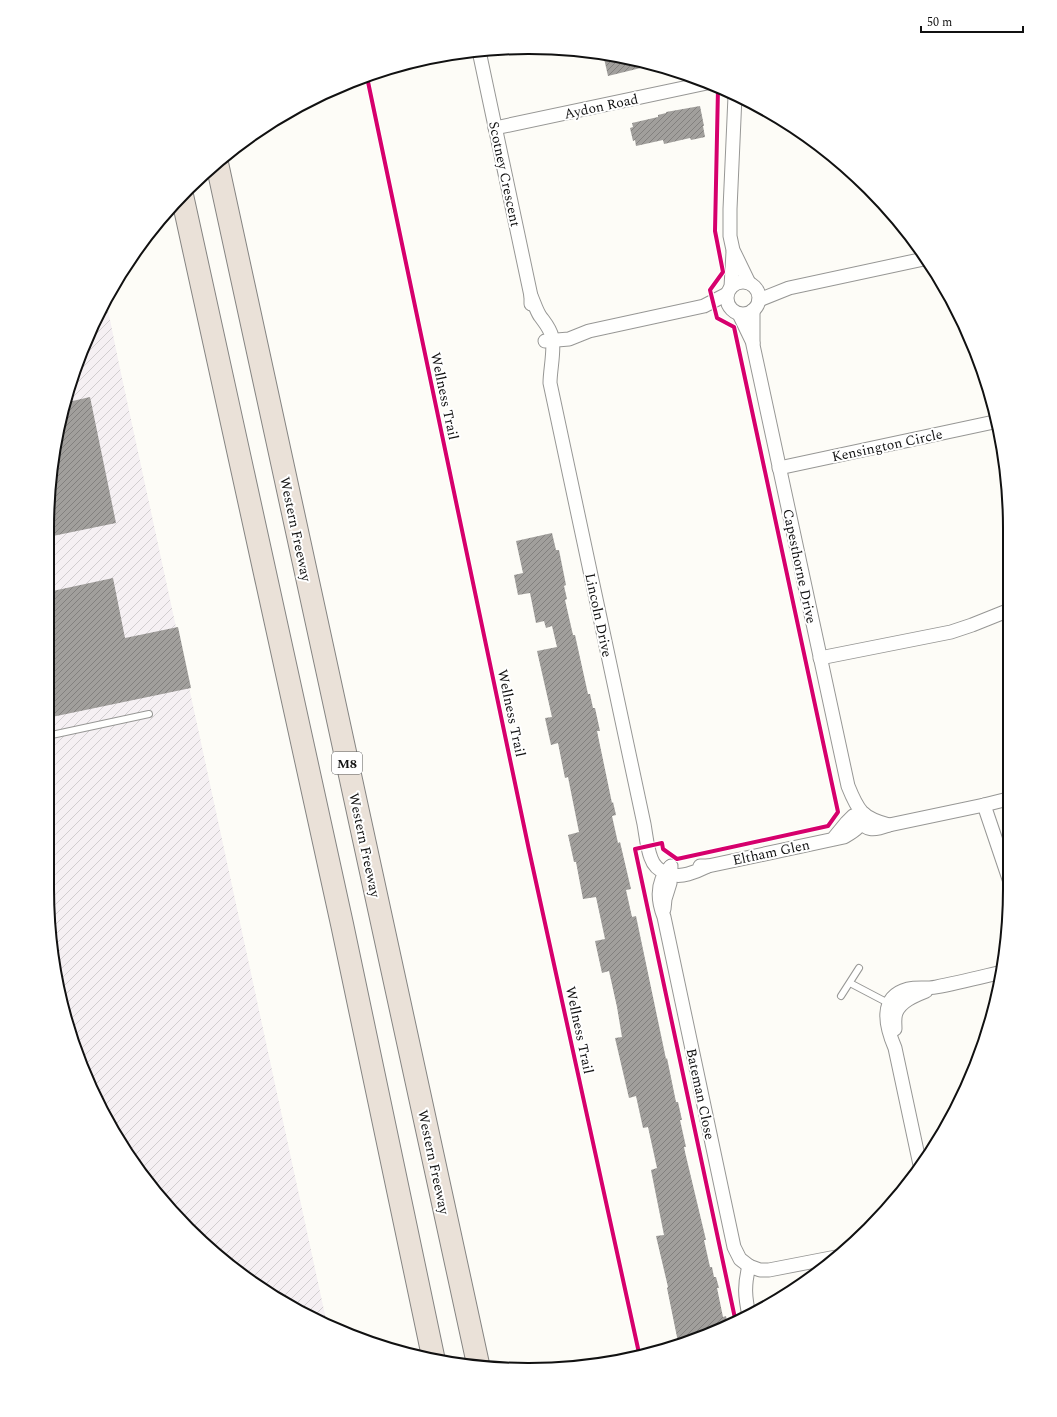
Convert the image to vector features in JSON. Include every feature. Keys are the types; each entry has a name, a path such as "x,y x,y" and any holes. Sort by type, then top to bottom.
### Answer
{"highway":[{"name":"Western Freeway","path":"219,170 477,1360"},
{"path":"184,203 342,924 432,1353"}],"street":[{"name":"Scotney Crescent","path":"480,57 531,296 531,308 534,319 550,339"},
{"name":"Aydon Road","path":"495,128 697,85"},
{"name":"Capesthorne Drive","path":"729,290 733,250 730,226 735,102"},
{"name":"Capesthorne Drive","path":"733,250 754,295 753,345 848,786 858,809 859,818"},
{"path":"754,295 919,260"},
{"path":"550,339 568,332 589,331 704,306 739,282 754,295"},
{"path":"729,290 727,302 736,312"},
{"path":"704,306 749,313 754,295"},
{"name":"Capesthorne Drive","path":"736,312 753,345"},
{"name":"Lincoln Drive","path":"550,339 543,368 550,383 649,846 664,861 668,872"},
{"name":"Kensington Circle","path":"779,468 991,423"},
{"path":"820,658 951,632 1003,613"},
{"path":"859,818 871,819 889,825 1003,800"},
{"path":"984,805 1003,861"},
{"name":"Eltham Glen","path":"668,872 687,867 708,866 833,839 859,818"},
{"name":"Bateman Close","path":"668,872 670,883 665,899 664,917 734,1247 740,1259 749,1266"},
{"path":"919,1158 895,1048 896,1013 894,1006 933,987 995,974"},
{"path":"747,1309 745,1300 745,1282 749,1266 760,1270 770,1270 824,1259"}],"lane":[{"path":"54,734 149,714"},
{"path":"841,996 859,968"},
{"path":"850,983 894,1006"}],"shaded area":[{"path":"108,310 325,1317 291,1299 240,1265 193,1224 152,1177 118,1126 90,1070 79,1041 63,981 55,920 54,888 55,497 63,436 70,406 90,347"}],"building":[{"path":"604,60 642,68 608,76"},
{"path":"700,106 705,137 691,140 690,138 664,144 663,140 636,146 635,140 633,141 630,128 633,127 632,123 658,117 658,115 666,112"},
{"path":"90,397 116,523 54,536 55,497 58,467 63,436 71,401"},
{"path":"552,533 556,550 559,550 566,585 564,586 567,599 565,600 573,635 575,635 588,694 590,694 593,708 595,708 600,731 597,731 612,803 613,802 616,815 612,816 631,889 626,890 632,917 636,916 666,1059 667,1058 676,1102 678,1102 686,1147 684,1147 706,1240 704,1240 710,1267 712,1267 714,1277 716,1277 719,1288 717,1288 723,1317 726,1316 727,1319 677,1339 668,1287 656,1236 664,1235 651,1170 657,1168 648,1127 643,1128 636,1096 629,1098 615,1038 622,1037 617,1007 609,971 602,973 595,941 605,939 596,897 583,899 576,862 574,862 568,835 579,832 568,777 565,778 558,743 551,745 545,718 552,717 537,651 557,647 552,626 546,628 544,621 536,623 530,593 518,595 514,575 523,573 516,541"},
{"path":"113,578 125,638 178,627 191,688 54,717 54,591"}],"cycle path":[{"name":"Wellness Trail","path":"368,82 529,850 638,1350"},
{"path":"718,94 715,231 723,272 710,290 717,318 734,327 838,812 828,826 677,859 663,849 662,843 635,849 734,1316"}]}
